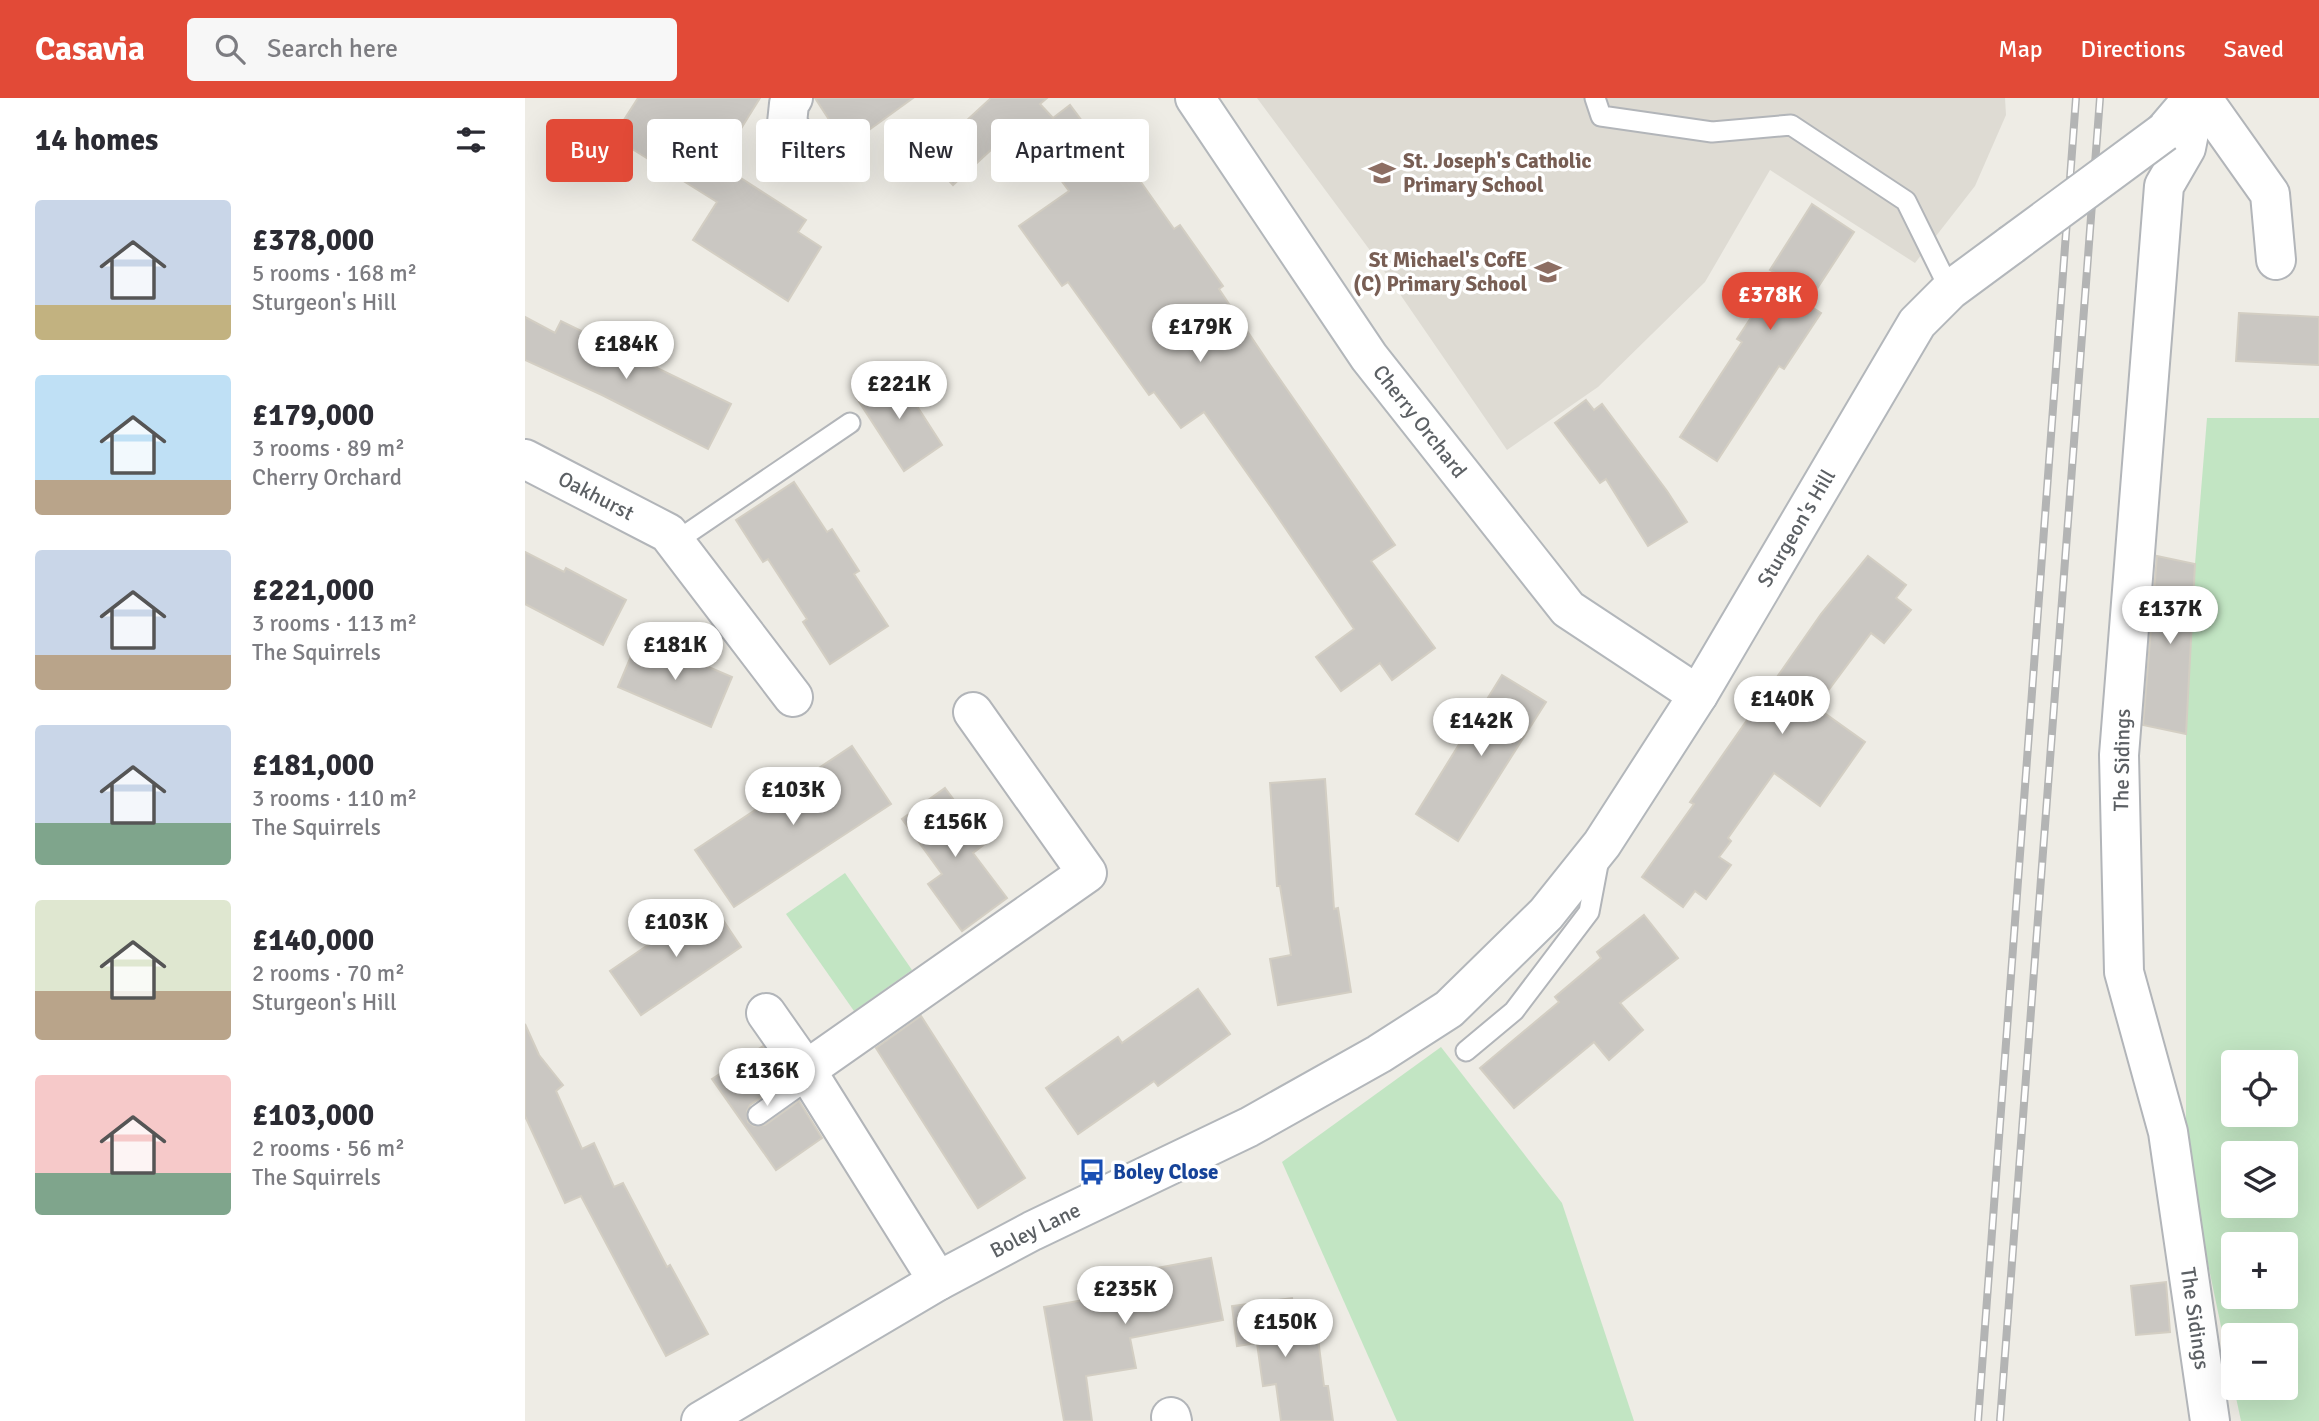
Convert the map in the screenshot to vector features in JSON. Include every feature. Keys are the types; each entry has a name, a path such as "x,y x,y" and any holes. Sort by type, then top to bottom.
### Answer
{"street":[{"path":"787,119 789,104 793,98"},
{"name":"Cherry Orchard","path":"1195,98 1369,358 1568,610 1698,695"},
{"path":"2197,98 2270,194 2276,260"},
{"name":"Sturgeon's Hill","path":"1449,1009 1546,914 1602,844 1698,695 1917,323 1950,290 2164,132 2197,98"},
{"name":"The Sidings","path":"2197,98 2186,148 2164,187 2119,755 2124,972 2168,1132 2210,1421"},
{"name":"Oakhurst","path":"525,459 671,538"},
{"path":"671,538 793,697"},
{"path":"808,1074 1087,873 973,712"},
{"name":"Boley Lane","path":"701,1421 938,1281 1032,1231 1249,1127 1379,1054 1449,1009"},
{"path":"766,1013 808,1074 938,1281"}],"lane":[{"path":"1595,98 1601,116 1712,132 1791,125 1906,201 1950,290"},
{"path":"671,538 850,423"},
{"path":"1466,1051 1514,1012 1589,912 1602,844"},
{"path":"758,1115 808,1074"}],"shaded area":[{"name":"St Michael's CofE (C) Primary School","path":"1257,98 2005,98 2006,115 1975,186 1915,263 1770,170 1705,282 1598,387 1507,450 1369,249"}],"green space":[{"path":"2207,418 2319,418 2319,1421 2241,1421 2237,1400 2298,1400 2298,1323 2221,1323 2221,1326 2186,1158 2186,734 2195,564"},
{"path":"845,873 912,970 854,1011 786,914"},
{"path":"1441,1047 1562,1203 1634,1421 1397,1421 1282,1162"}],"building":[{"path":"638,98 760,98 742,127 742,119 647,119 647,158 633,150 633,119 625,119"},
{"path":"815,98 913,98 870,129 870,119 829,119"},
{"path":"991,98 1047,98 1040,104 1053,118 1070,105 1080,119 991,119 991,150 977,163 977,119 968,119"},
{"path":"742,179 806,220 798,232 821,247 788,301 693,240 717,202 685,182 742,182"},
{"path":"1062,182 1141,182 1174,229 1180,225 1223,286 1219,289 1395,545 1371,561 1435,648 1392,680 1380,663 1341,691 1316,657 1354,629 1271,507 1204,412 1181,428 1154,392 1149,395 1068,282 1062,286 1019,226 1069,191"},
{"path":"1812,204 1854,232 1807,304 1821,313 1784,369 1779,366 1717,461 1680,437 1742,342 1737,339 1779,275 1770,270"},
{"path":"2239,313 2319,317 2319,365 2236,361"},
{"path":"525,317 555,333 561,321 731,404 708,449 602,395 525,360"},
{"path":"895,372 942,445 904,471 856,397"},
{"path":"1586,400 1594,410 1602,404 1687,522 1648,546 1606,479 1600,483 1555,423"},
{"path":"794,482 827,532 832,529 859,571 854,574 888,626 830,664 803,622 807,619 768,559 763,562 736,520"},
{"path":"525,552 564,572 566,568 626,600 603,645 525,604"},
{"path":"1868,556 1906,585 1896,598 1911,610 1884,643 1871,633 1816,707 1865,742 1820,806 1774,773 1728,838 1731,841 1719,857 1731,865 1706,899 1695,891 1683,907 1642,877 1694,804 1690,802 1821,614"},
{"path":"2157,556 2195,564 2186,734 2143,725"},
{"path":"639,637 732,677 711,727 618,687"},
{"path":"1502,675 1546,702 1458,841 1416,814"},
{"path":"852,746 891,804 734,907 695,850"},
{"path":"1325,779 1334,909 1338,908 1351,992 1278,1005 1270,959 1291,955 1280,886 1277,886 1270,783"},
{"path":"945,788 986,843 973,853 1007,898 962,931 928,884 942,874 902,819"},
{"path":"711,902 741,947 641,1015 610,971"},
{"path":"1644,915 1678,958 1620,1003 1643,1030 1609,1060 1594,1042 1514,1108 1480,1068 1559,1002 1555,997 1601,958 1597,952"},
{"path":"1198,989 1230,1034 1158,1086 1154,1081 1078,1134 1046,1088 1118,1037 1122,1043"},
{"path":"921,1016 1025,1178 978,1208 876,1048"},
{"path":"525,1024 539,1055 563,1085 556,1091 582,1149 594,1143 614,1187 623,1183 667,1267 670,1265 708,1334 666,1356 581,1196 565,1203 525,1116"},
{"path":"763,1046 786,1080 750,1105 747,1111 748,1122 754,1126 765,1125 799,1101 822,1138 776,1170 712,1079"},
{"path":"1211,1258 1223,1320 1130,1338 1136,1368 1086,1376 1092,1421 1064,1421 1044,1307 1134,1291 1130,1273"},
{"path":"2166,1282 2170,1332 2136,1335 2131,1286"},
{"path":"1292,1298 1298,1340 1318,1338 1324,1386 1328,1386 1333,1421 1281,1421 1276,1384 1263,1386 1257,1343 1237,1346 1232,1306"}],"railway":[{"path":"1978,1421 2076,98"},
{"path":"2000,1421 2100,98"}],"place":[{"name":"St. Joseph's Catholic Primary School","path":"1382,173"},
{"name":"St Michael's CofE (C) Primary School","path":"1548,272"},
{"name":"Boley Close","path":"1092,1172"}]}
